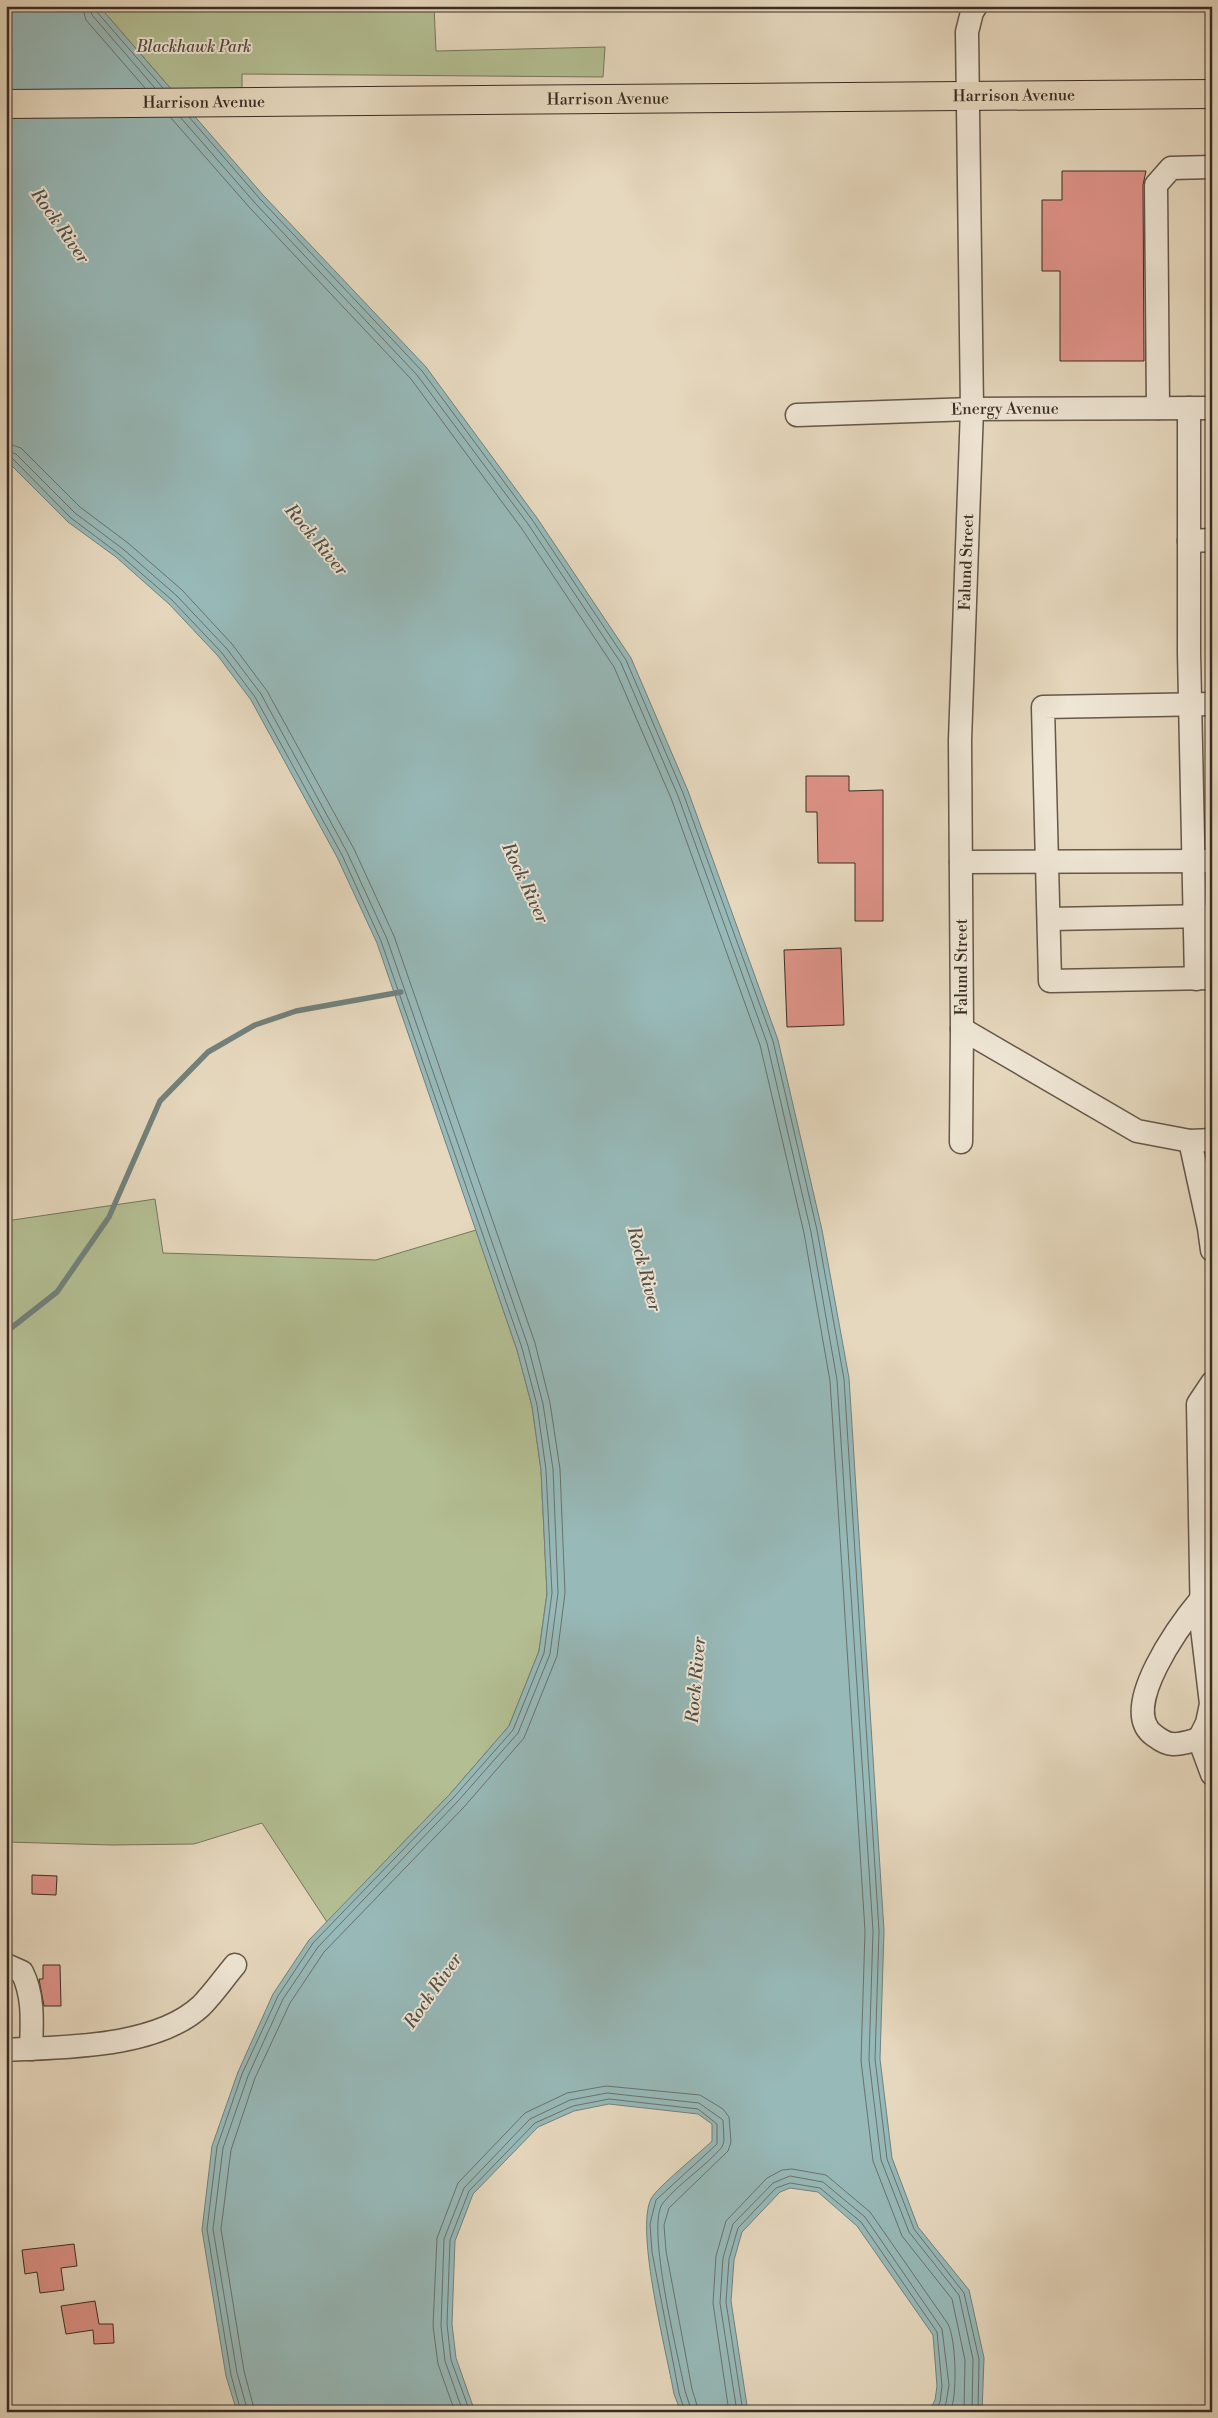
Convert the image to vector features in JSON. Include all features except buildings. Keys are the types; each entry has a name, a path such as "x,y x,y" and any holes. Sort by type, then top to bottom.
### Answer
{"main road":[{"name":"Harrison Avenue","path":"6,104 296,100 1212,94"}],"street":[{"name":"Falund Street","path":"961,1142 960,740 972,409 967,32 972,12 976,6"},
{"path":"1158,408 1156,185 1171,168 1212,167"},
{"path":"1189,408 1189,541 1201,704 1204,978 1050,981 1043,707 1201,704"},
{"name":"Energy Avenue","path":"797,415 972,409 1212,408"},
{"path":"1189,541 1212,540"},
{"path":"961,862 1202,861"},
{"path":"1049,919 1203,916"},
{"path":"962,1029 1137,1131 1190,1140 1212,1140"},
{"path":"1190,1140 1212,1250"},
{"path":"1212,1383 1198,1404 1202,1628 1211,1704 1207,1723 1199,1739 1212,1774"},
{"path":"1199,1739 1172,1744 1162,1740 1150,1732 1143,1716 1145,1693 1149,1682 1185,1618 1202,1598"},
{"path":"6,1965 22,1972 29,1986 32,2015 31,2049"},
{"path":"6,2050 71,2047 122,2040 168,2027 200,2006 235,1965"}],"green space":[{"name":"Blackhawk Park","path":"99,6 434,6 436,51 605,47 603,77 242,74 242,88 172,90"},
{"path":"155,1199 163,1253 376,1260 476,1230 517,1350 532,1406 541,1470 547,1593 539,1651 509,1726 450,1794 327,1922 262,1823 194,1844 112,1845 6,1842 6,1221"}],"water":[{"name":"Rock River","path":"6,6 99,6 263,195 426,367 537,518 631,658 688,791 778,1040 822,1230 849,1378 884,1931 880,2059 892,2158 918,2227 969,2290 984,2358 982,2412 929,2412 935,2400 937,2386 933,2335 857,2226 818,2192 790,2188 780,2192 742,2232 734,2260 731,2301 748,2412 681,2412 674,2394 659,2323 649,2264 647,2215 651,2199 655,2194 712,2141 712,2124 698,2114 609,2104 574,2111 538,2127 473,2194 455,2241 452,2324 456,2358 475,2412 237,2412 226,2376 202,2230 212,2146 238,2072 273,1994 309,1940 450,1794 509,1726 539,1651 547,1594 541,1470 532,1406 517,1350 377,943 337,857 251,700 218,656 169,604 116,557 68,522 6,460"}],"waterway":[{"path":"6,1332 57,1292 109,1217 160,1101 208,1052 255,1025 296,1011 401,992"}]}
